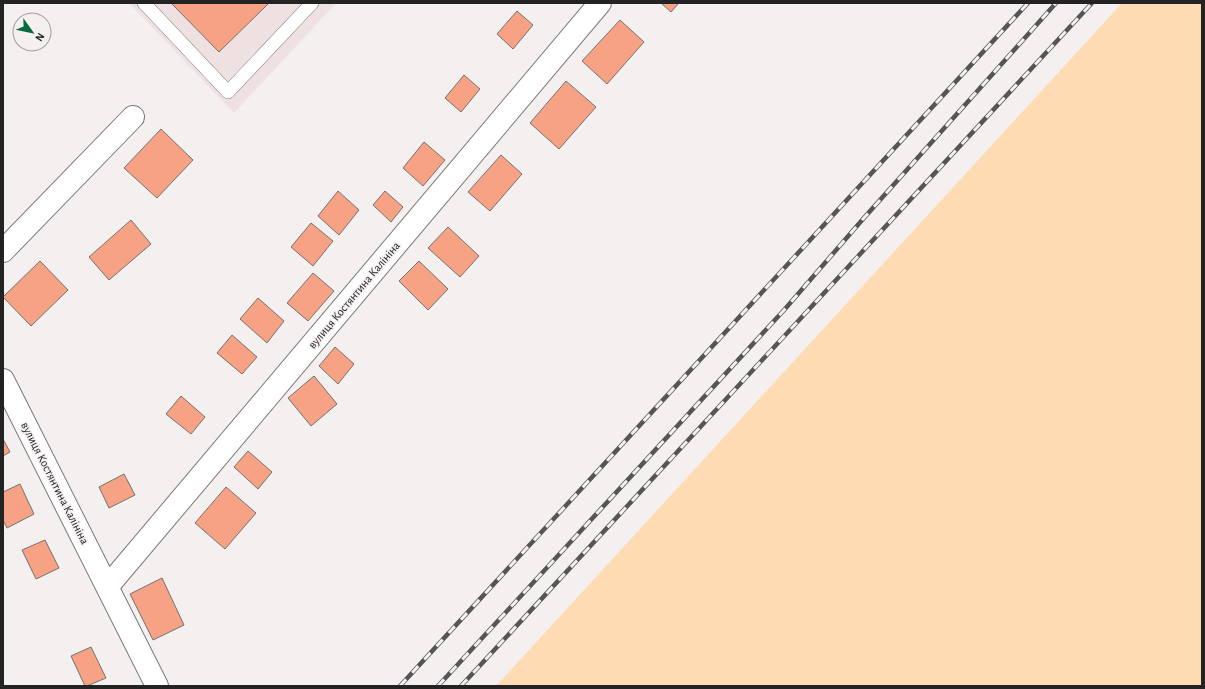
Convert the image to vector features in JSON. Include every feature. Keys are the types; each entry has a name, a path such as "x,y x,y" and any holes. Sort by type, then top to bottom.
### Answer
{"street":[{"name":"вулиця Костянтина Калініна","path":"108,586 600,3"},
{"path":"3,251 133,117"},
{"name":"вулиця Костянтина Калініна","path":"3,380 157,686"}],"lane":[{"path":"144,3 228,92 312,3"}],"shaded area":[{"path":"129,3 336,3 234,113"},
{"path":"1122,3 1202,3 1202,686 496,686"}],"building":[{"path":"171,3 269,3 219,52"},
{"path":"661,3 679,3 671,12"},
{"path":"517,11 533,25 513,49 497,34"},
{"path":"620,20 644,42 607,84 582,61"},
{"path":"464,75 480,89 461,112 445,98"},
{"path":"566,81 596,107 559,149 530,123"},
{"path":"161,129 193,160 157,198 124,168"},
{"path":"424,142 445,160 423,186 403,168"},
{"path":"501,155 522,174 490,211 468,192"},
{"path":"338,191 359,210 339,235 318,216"},
{"path":"385,191 403,207 391,222 373,205"},
{"path":"131,220 151,244 109,280 89,257"},
{"path":"311,223 333,241 313,266 291,247"},
{"path":"448,227 479,256 460,277 428,248"},
{"path":"40,261 68,290 31,326 3,297"},
{"path":"419,261 448,289 428,310 399,281"},
{"path":"313,273 334,291 308,321 287,303"},
{"path":"258,298 284,321 267,343 240,319"},
{"path":"232,335 257,357 242,374 217,353"},
{"path":"335,347 354,364 338,384 319,366"},
{"path":"314,376 337,404 311,426 288,398"},
{"path":"181,396 205,417 191,434 166,414"},
{"path":"3,439 10,452 3,456"},
{"path":"248,451 272,472 258,489 234,467"},
{"path":"124,474 135,495 109,508 99,487"},
{"path":"20,484 34,514 7,528 3,520 3,492"},
{"path":"226,487 256,513 225,549 195,523"},
{"path":"45,540 59,568 36,579 22,550"},
{"path":"162,578 184,625 153,640 130,594"},
{"path":"91,647 106,678 85,686 71,656"}],"railway":[{"path":"400,686 1028,3"},
{"path":"438,686 785,309 863,219 1056,3"},
{"path":"461,686 1092,3"}]}
